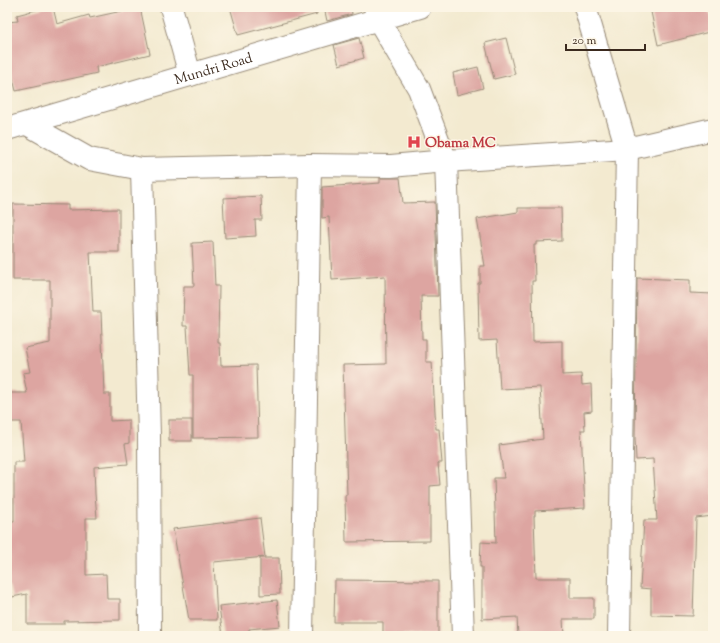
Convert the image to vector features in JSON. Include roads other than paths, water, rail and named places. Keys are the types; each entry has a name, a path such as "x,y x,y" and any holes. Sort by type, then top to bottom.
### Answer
{"street":[{"path":"171,7 190,75"},
{"name":"Mundri Road","path":"17,126 190,75 376,13 420,7"},
{"path":"586,7 627,149 619,636"},
{"path":"376,13 419,89 446,161 463,636"},
{"path":"17,126 89,159 142,169 310,165 391,166 627,149 713,129"},
{"path":"302,636 310,165"},
{"path":"142,169 149,436 150,636"}],"place":[{"name":"Obama MC","path":"414,142"}]}
